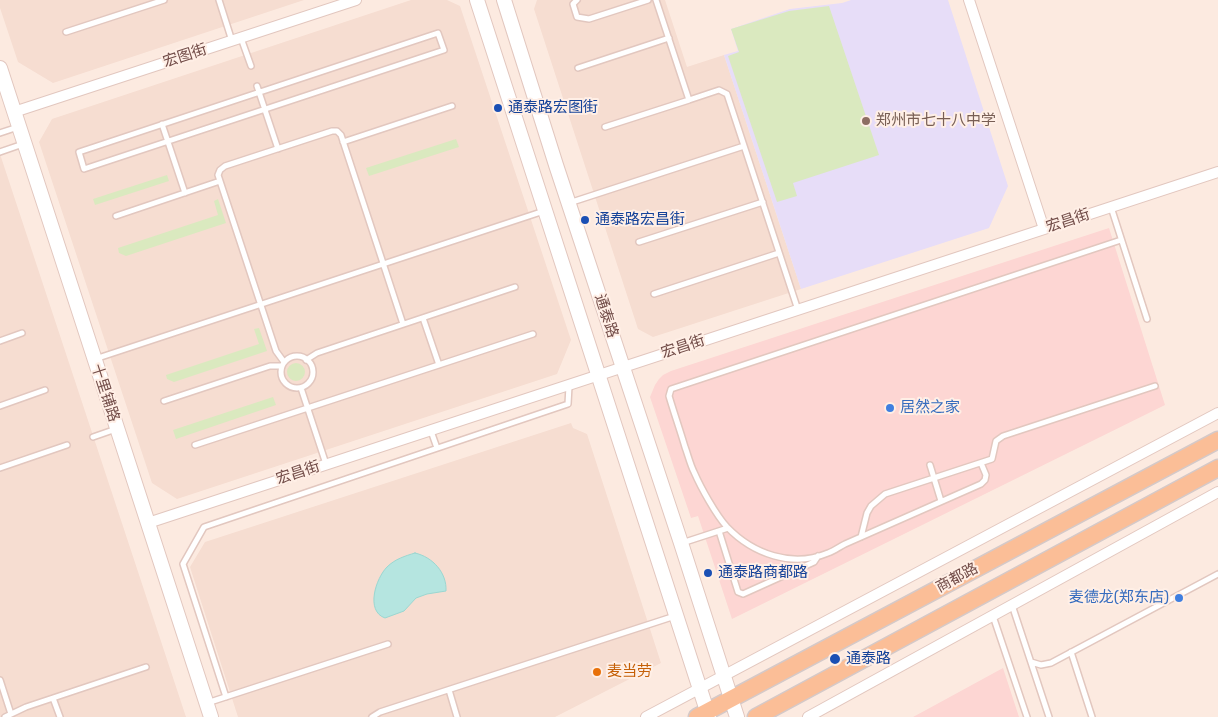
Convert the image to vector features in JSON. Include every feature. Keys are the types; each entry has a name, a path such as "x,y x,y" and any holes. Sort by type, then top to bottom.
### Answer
{"main road":[{"name":"商都路","path":"704,715 1218,440"},
{"name":"商都路","path":"756,717 1218,468"}],"street":[{"name":"宏图街","path":"14,112 356,0"},
{"name":"通泰路","path":"476,0 699,688 704,715"},
{"name":"通泰路","path":"504,0 737,717"},
{"path":"969,0 1044,229"},
{"name":"十里铺路","path":"0,68 211,717"},
{"name":"宏昌街","path":"148,523 1218,172"},
{"path":"646,717 1218,413"},
{"path":"808,717 1218,492"}],"lane":[{"path":"66,32 164,0"},
{"path":"218,0 251,66"},
{"path":"577,0 573,4 577,17 589,19 648,0"},
{"path":"656,0 689,100"},
{"path":"438,33 444,50 84,168 79,152 258,89 438,33"},
{"path":"578,68 669,38"},
{"path":"258,89 278,149"},
{"path":"605,127 719,90 728,94 798,310"},
{"path":"343,142 452,106"},
{"path":"162,124 184,193"},
{"path":"0,133 19,127"},
{"path":"164,401 270,366 283,364 293,357 302,357 312,367 310,382 301,388 290,388 280,375 283,364 276,351 218,175 225,166 332,131 337,131 341,135 404,324"},
{"path":"0,152 24,144"},
{"path":"569,203 744,146"},
{"path":"116,216 220,181"},
{"path":"639,242 763,202"},
{"path":"1111,207 1147,320"},
{"path":"94,359 544,210"},
{"path":"981,463 986,475 985,480 972,488 828,553 810,558 791,559 772,556 755,549 739,538 728,528 716,512 694,471 669,396 671,389 1121,240"},
{"path":"654,294 779,254"},
{"path":"306,360 317,353 515,287"},
{"path":"423,318 438,365"},
{"path":"0,340 22,333"},
{"path":"195,446 533,334"},
{"path":"226,697 183,564 204,527 568,404 569,385"},
{"path":"861,537 867,513 871,506 885,494 992,459 996,440 1004,436 1155,386"},
{"path":"301,388 326,464"},
{"path":"0,406 45,390"},
{"path":"93,436 117,429"},
{"path":"431,430 437,448"},
{"path":"0,468 67,445"},
{"path":"930,465 942,501"},
{"path":"681,543 728,528"},
{"path":"718,531 738,592 744,594 814,562 818,556"},
{"path":"1031,662 1041,665 1050,663 1218,574"},
{"path":"1012,606 1049,717"},
{"path":"372,717 380,712 676,616"},
{"path":"993,616 1026,717"},
{"path":"207,703 388,644"},
{"path":"1071,652 1092,717"},
{"path":"5,717 26,707 146,667"},
{"path":"0,680 12,714"},
{"path":"448,690 457,717"},
{"path":"54,698 60,717"}],"shaded area":[{"path":"0,0 304,0 53,83 18,62 0,8"},
{"path":"411,0 447,0 460,6 571,340 557,374 177,499 152,483 39,142 52,119"},
{"path":"537,0 665,0 687,67 724,55 801,289 653,337 638,329 534,9"},
{"name":"郑州市七十八中学","path":"851,0 948,0 1008,186 989,228 801,289 724,55 738,51 731,29 790,9 842,3"},
{"path":"0,154 186,717 0,717"},
{"path":"1109,228 1165,405 732,619 698,516 691,518 650,397 659,379 671,371"},
{"path":"571,423 573,428 587,434 661,663 555,717 238,717 190,567 205,542"},
{"path":"1003,668 1019,717 913,717 926,710"}],"green space":[{"path":"829,6 879,155 793,183 797,196 777,202 728,56 739,52 731,29 789,11"},
{"path":"456,139 459,147 369,176 366,168"},
{"path":"167,175 169,181 95,205 93,199"},
{"path":"218,199 226,223 126,256 119,253 118,248 218,215 214,201"},
{"path":"259,328 267,351 174,382 167,379 166,375 259,344 254,329"},
{"path":"292,363 300,363 305,368 303,379 292,381 287,376 287,368"},
{"path":"273,397 276,405 176,439 173,430"}],"water":[{"path":"415,553 428,558 438,567 446,584 446,591 416,598 404,611 385,618 375,609 374,594 379,579 393,562"}],"place":[{"name":"通泰路宏图街","path":"498,108"},
{"name":"郑州市七十八中学","path":"866,121"},
{"name":"通泰路宏昌街","path":"585,220"},
{"name":"居然之家","path":"890,408"},
{"name":"通泰路商都路","path":"708,573"},
{"name":"麦德龙(郑东店)","path":"1179,598"},
{"name":"通泰路","path":"835,659"},
{"name":"麦当劳","path":"597,672"}]}
